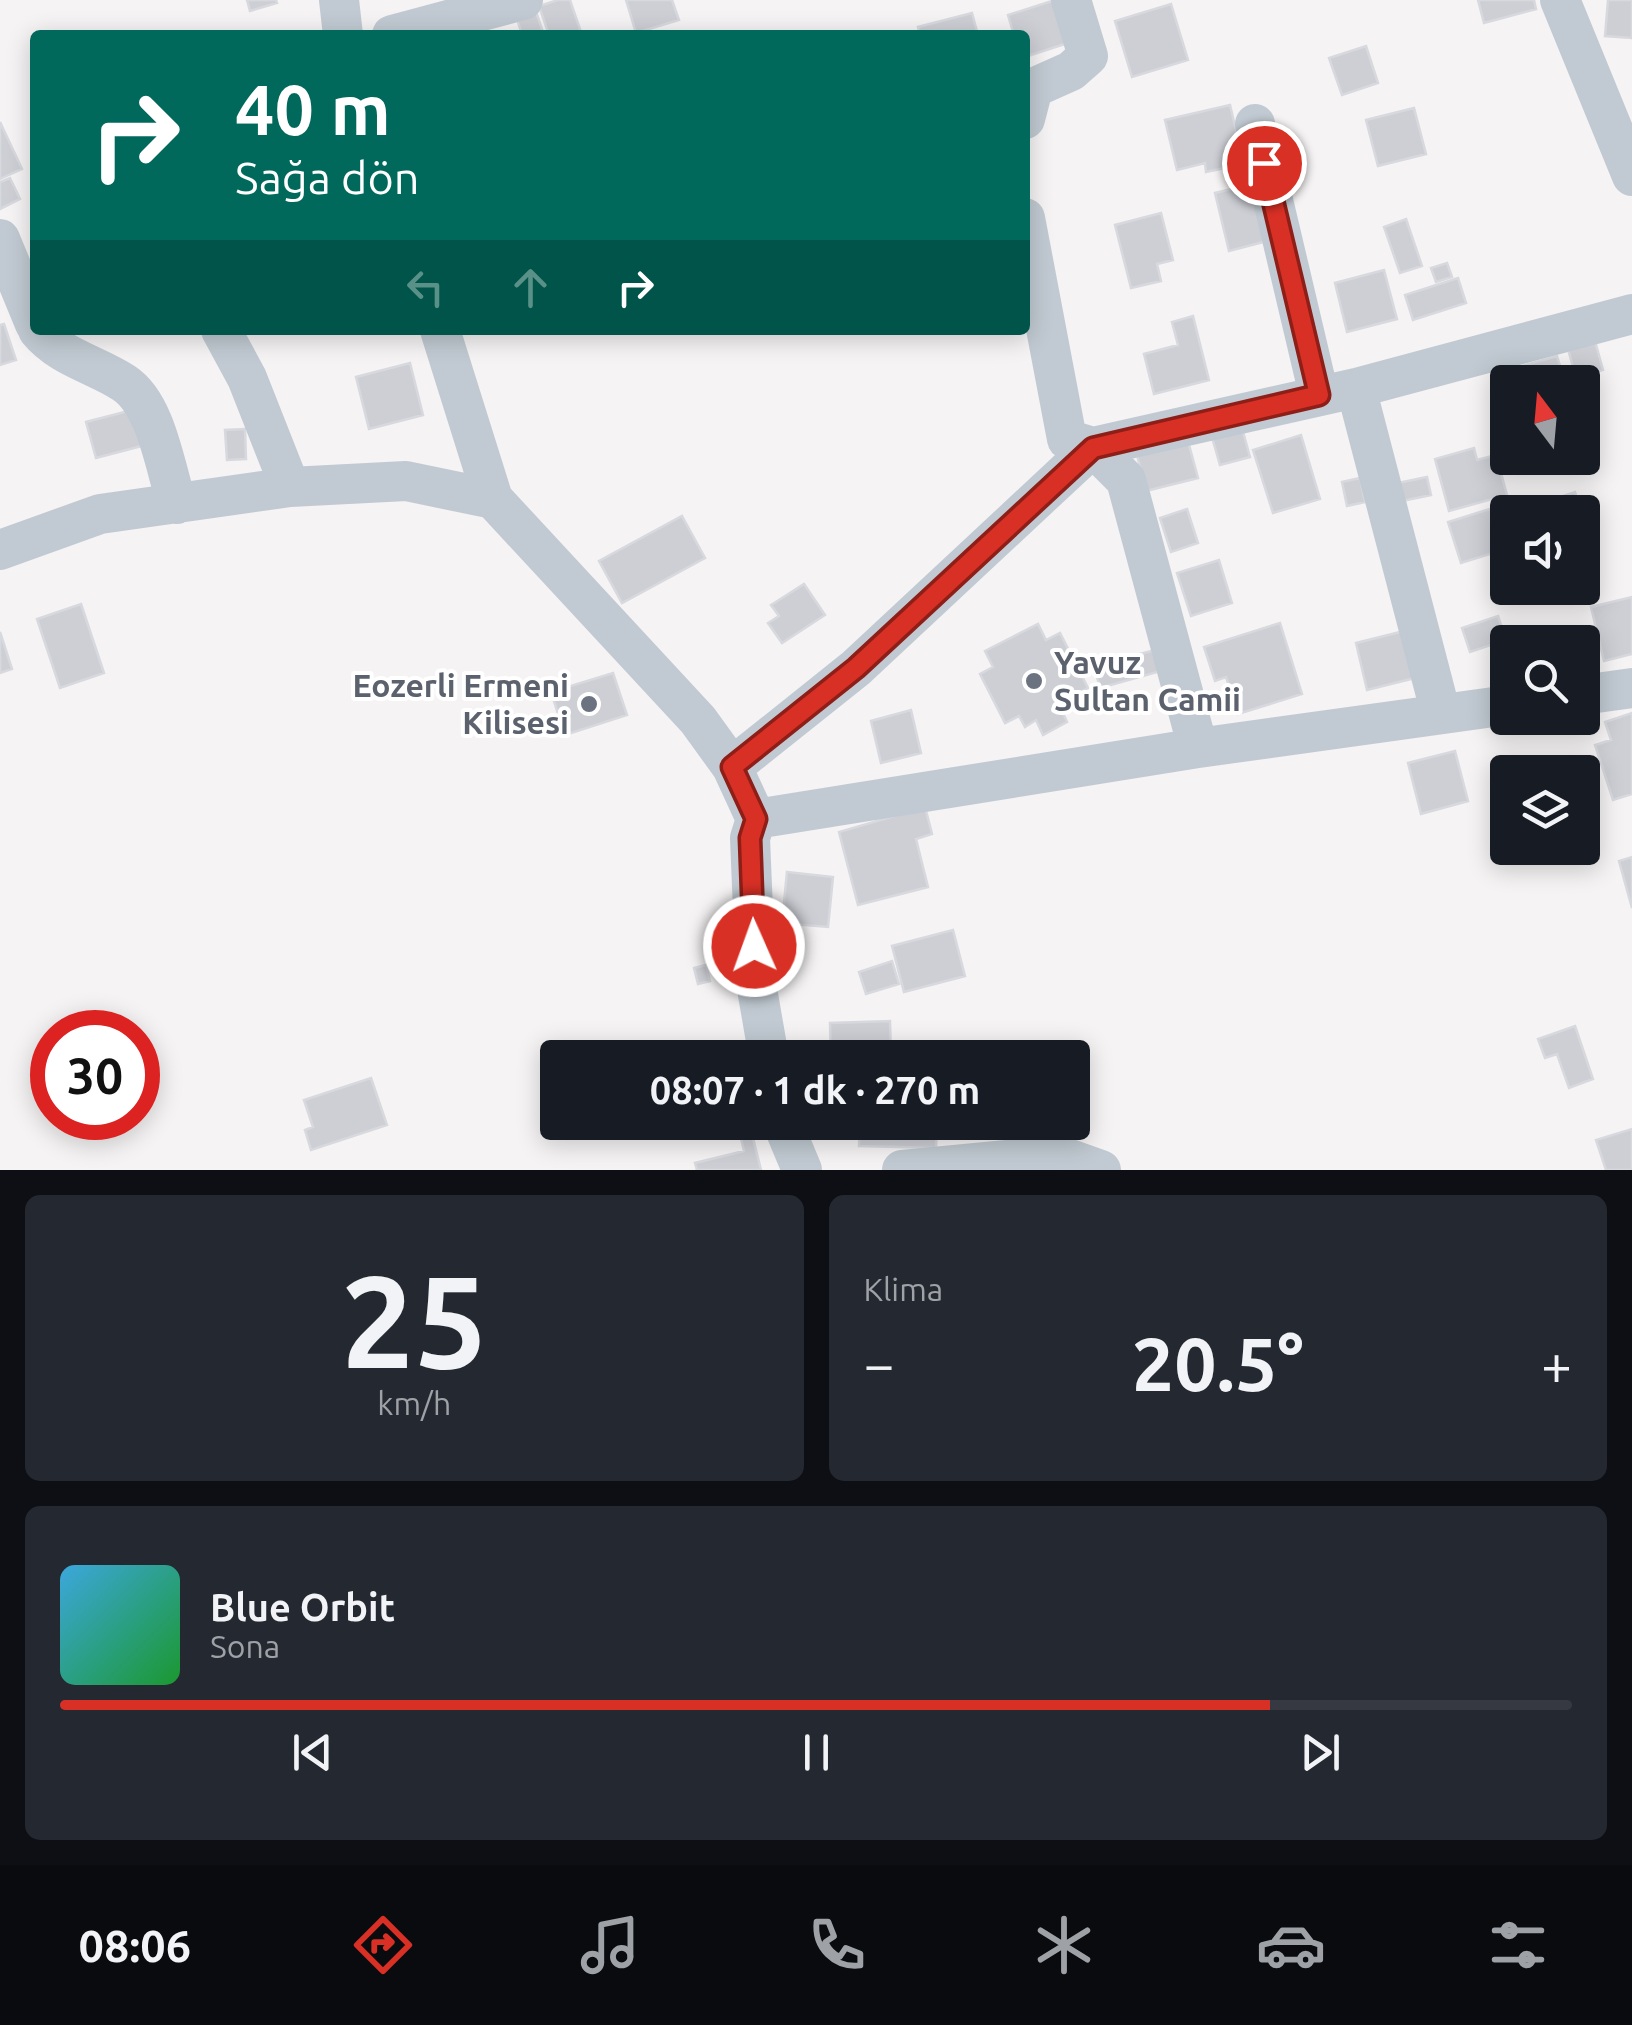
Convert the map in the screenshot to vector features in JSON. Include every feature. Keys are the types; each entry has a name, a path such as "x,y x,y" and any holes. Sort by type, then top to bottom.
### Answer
{"street":[{"path":"339,0 342,30"},
{"path":"411,30 523,0"},
{"path":"1030,100 1033,88 1071,71 1088,56 1072,0"},
{"path":"1560,0 1632,176"},
{"path":"1255,124 1441,714"},
{"path":"0,239 30,312"},
{"path":"1030,244 1067,439 1093,448 1126,480 1198,748"},
{"path":"732,767 856,668 1093,448 1338,391 1632,314"},
{"path":"45,335 66,355 136,394 145,408 177,504"},
{"path":"224,335 247,378 290,487"},
{"path":"442,335 493,499 698,720 732,767 756,819 750,838 756,983 766,1040"},
{"path":"0,550 100,514 290,487 406,481 493,499"},
{"path":"1600,692 1632,688"},
{"path":"756,819 1198,748 1490,707"},
{"path":"790,1140 802,1170"},
{"path":"902,1170 1059,1156 1101,1170"}],"building":[{"path":"247,0 276,0 277,3 250,11"},
{"path":"570,0 580,30 547,30 539,6"},
{"path":"626,0 672,0 679,20 635,30"},
{"path":"1055,0 1074,41 1030,55 1030,30 1012,30 1008,15"},
{"path":"1478,0 1534,0 1536,9 1484,23"},
{"path":"1608,0 1632,0 1632,38 1605,36"},
{"path":"1171,4 1188,60 1132,77 1115,21"},
{"path":"534,6 542,30 520,30 515,12"},
{"path":"972,13 977,30 919,30 918,27"},
{"path":"1366,46 1378,83 1342,95 1329,58"},
{"path":"1230,105 1244,164 1206,172 1205,163 1177,170 1165,120"},
{"path":"1414,108 1426,154 1378,166 1366,120"},
{"path":"0,122 22,169 0,179"},
{"path":"10,178 20,199 0,209 0,182"},
{"path":"1252,184 1267,241 1229,251 1215,193"},
{"path":"1161,213 1173,260 1157,264 1161,281 1131,288 1115,225"},
{"path":"1406,219 1422,266 1400,273 1384,227"},
{"path":"1447,263 1452,277 1436,282 1431,268"},
{"path":"1384,270 1397,319 1347,332 1335,283"},
{"path":"1458,278 1466,303 1413,320 1405,295"},
{"path":"1193,316 1209,380 1154,394 1144,354 1178,345 1172,322"},
{"path":"4,324 16,360 0,365 0,325"},
{"path":"1595,341 1603,370 1600,371 1600,365 1572,365 1568,349"},
{"path":"1557,356 1560,365 1526,365"},
{"path":"410,363 423,415 369,429 356,377"},
{"path":"140,408 149,444 96,458 86,422"},
{"path":"1242,428 1250,457 1220,465 1212,437"},
{"path":"245,429 246,459 227,460 225,430"},
{"path":"1301,435 1320,499 1273,513 1253,450"},
{"path":"1188,441 1198,478 1146,491 1137,455"},
{"path":"1474,448 1477,460 1490,457 1490,475 1502,475 1507,495 1490,495 1490,500 1449,511 1435,459"},
{"path":"1427,477 1431,495 1402,501 1398,483"},
{"path":"1360,478 1365,502 1347,506 1342,482"},
{"path":"1187,509 1198,543 1171,552 1160,518"},
{"path":"1490,509 1490,554 1461,563 1448,522"},
{"path":"682,516 705,558 622,603 599,561"},
{"path":"1219,560 1232,603 1191,616 1177,573"},
{"path":"804,584 825,615 782,643 768,623 779,616 771,605"},
{"path":"1632,597 1632,654 1604,661 1600,625 1595,625 1591,607"},
{"path":"81,604 104,673 60,688 37,619"},
{"path":"1498,616 1501,625 1490,625 1490,645 1470,652 1462,628"},
{"path":"1280,623 1302,694 1238,714 1226,677 1215,681 1204,647"},
{"name":"Yavuz Sultan Camii","path":"1038,624 1046,640 1060,633 1088,688 1074,695 1079,705 1063,713 1067,722 1043,735 1036,720 1025,727 1019,716 1005,723 980,674 993,667 985,651"},
{"path":"1408,630 1419,677 1367,690 1356,643"},
{"path":"0,632 12,669 0,673"},
{"path":"1155,650 1161,671 1100,688 1094,666"},
{"name":"Eozerli Ermeni Kilisesi","path":"613,673 627,715 565,735 551,692"},
{"path":"911,710 921,753 881,763 871,721"},
{"path":"1632,713 1632,794 1613,800 1595,745 1611,740 1605,722"},
{"path":"1455,751 1468,801 1421,814 1408,763"},
{"path":"925,807 932,834 916,839 928,887 858,905 839,832"},
{"path":"1632,857 1632,908 1619,861"},
{"path":"787,872 833,877 828,927 782,923"},
{"path":"953,930 965,976 904,992 892,946"},
{"path":"892,961 899,984 866,994 859,972"},
{"path":"706,965 710,981 698,984 694,968"},
{"path":"890,1021 891,1040 830,1040 830,1023"},
{"path":"1575,1026 1593,1079 1569,1088 1557,1054 1545,1058 1538,1039"},
{"path":"371,1078 387,1125 311,1150 305,1130 313,1127 304,1100"},
{"path":"1632,1129 1632,1170 1606,1170 1596,1140"},
{"path":"741,1140 754,1140 761,1170 697,1170 695,1163 744,1151"},
{"path":"859,1140 936,1140 936,1148 859,1146"}],"place":[{"name":"Yavuz Sultan Camii","path":"1034,681"},
{"name":"Eozerli Ermeni Kilisesi","path":"589,704"}],"route":[{"path":"754,946 750,838 756,819 732,767 856,668 1093,448 1319,395 1264,163"}]}
